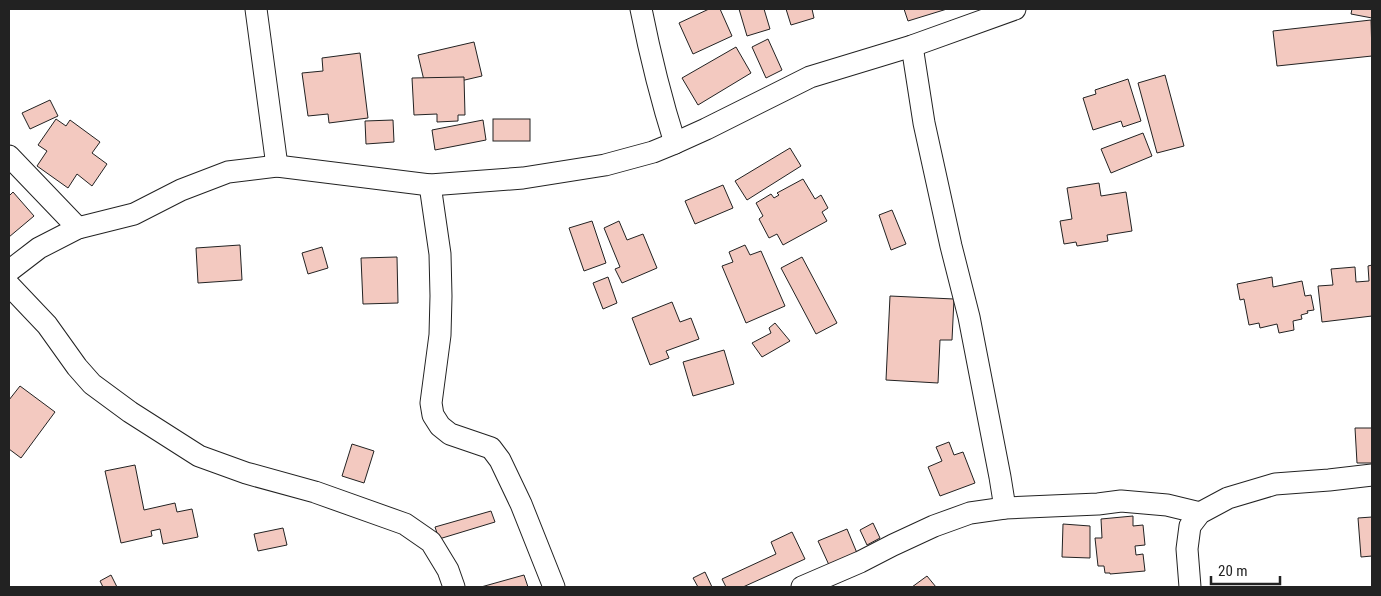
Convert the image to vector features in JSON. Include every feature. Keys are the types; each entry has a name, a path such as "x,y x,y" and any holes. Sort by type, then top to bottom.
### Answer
{"street":[{"path":"256,9 277,166"},
{"path":"641,9 663,106 675,143"},
{"path":"9,271 39,248 78,228 134,214 181,190 228,172 277,166 430,185 523,178 605,165 653,152 675,143 810,77 912,46 1015,9"},
{"path":"912,46 924,123 950,246 969,317 1000,476 1004,508"},
{"path":"9,156 78,228"},
{"path":"430,185 440,254 441,296 440,335 431,403 433,414 440,426 450,434 491,448 500,460 521,504 554,587"},
{"path":"9,286 47,325 77,367 92,384 130,412 199,456 315,492 405,524 431,542 448,570 454,587"},
{"path":"1190,587 1187,549 1190,526 1200,513 1228,498 1275,484 1329,480 1372,474"},
{"path":"802,587 860,562 934,526 970,513 1004,508 1098,504 1121,501 1167,505 1200,513"}],"building":[{"path":"709,9 720,9 732,36 693,54 679,23"},
{"path":"739,9 764,9 770,29 747,36"},
{"path":"786,9 812,9 814,18 791,25"},
{"path":"904,9 947,9 908,21"},
{"path":"1352,9 1372,9 1372,18 1351,14"},
{"path":"1371,20 1372,56 1277,66 1273,31"},
{"path":"768,39 782,70 766,78 752,47"},
{"path":"474,42 482,76 426,89 418,55"},
{"path":"736,47 751,73 698,105 682,78"},
{"path":"360,53 368,118 329,123 328,114 308,116 302,73 323,71 322,58"},
{"path":"1165,75 1184,146 1157,153 1138,83"},
{"path":"464,77 465,115 458,115 458,121 437,122 437,114 414,115 412,78"},
{"path":"1128,79 1141,121 1123,127 1121,121 1093,130 1083,98 1096,94 1095,90"},
{"path":"50,100 58,116 30,129 22,113"},
{"path":"56,119 66,126 70,120 100,142 92,153 107,164 92,186 77,174 68,188 37,166 47,151 38,145"},
{"path":"493,119 530,119 530,141 493,141"},
{"path":"393,120 394,142 366,144 365,121"},
{"path":"483,120 486,140 435,150 432,130"},
{"path":"1143,133 1152,156 1111,173 1101,149"},
{"path":"790,148 801,166 747,200 735,181"},
{"path":"803,179 815,199 821,195 828,208 822,212 827,221 783,245 777,234 769,238 759,219 763,216 756,203 771,194 774,198 779,195 777,193"},
{"path":"1099,183 1101,196 1126,192 1132,231 1107,235 1108,241 1077,246 1076,242 1064,244 1060,221 1072,219 1067,188"},
{"path":"723,185 733,208 695,224 685,201"},
{"path":"13,192 34,216 9,237 9,196"},
{"path":"892,210 906,244 891,250 879,215"},
{"path":"592,221 606,263 584,271 569,228"},
{"path":"619,221 627,240 643,234 657,268 622,283 615,269 620,267 604,228"},
{"path":"240,245 242,280 198,283 196,248"},
{"path":"745,245 750,255 761,251 785,306 746,323 722,266 733,262 729,252"},
{"path":"322,247 328,268 308,274 302,253"},
{"path":"397,257 398,303 363,304 361,258"},
{"path":"802,257 837,323 816,334 781,268"},
{"path":"1372,265 1372,316 1322,322 1318,286 1333,285 1331,269 1355,267 1356,282 1369,281 1368,266"},
{"path":"608,277 617,303 603,309 593,283"},
{"path":"1272,277 1273,287 1302,281 1305,296 1311,295 1314,310 1307,311 1308,313 1301,315 1302,319 1293,321 1294,330 1279,333 1277,324 1260,328 1259,323 1249,325 1244,299 1240,300 1237,284"},
{"path":"890,296 954,299 952,340 940,340 938,383 886,380"},
{"path":"672,302 680,322 691,318 699,339 666,351 669,358 650,365 632,318"},
{"path":"775,323 790,341 762,357 752,343 771,333 769,328"},
{"path":"724,350 734,384 693,396 683,362"},
{"path":"20,386 55,412 21,458 9,449 9,400"},
{"path":"1355,428 1372,428 1372,463 1357,463"},
{"path":"949,442 954,455 963,452 975,483 940,496 928,467 942,461 936,447"},
{"path":"352,444 374,451 364,483 342,476"},
{"path":"135,465 144,510 175,503 177,512 192,509 198,537 163,544 160,529 151,531 152,536 121,543 105,471"},
{"path":"491,511 495,522 439,539 435,527"},
{"path":"1133,516 1133,526 1143,525 1145,545 1135,546 1136,555 1143,554 1145,571 1105,573 1104,566 1098,566 1095,538 1102,538 1101,519"},
{"path":"1372,517 1372,556 1361,557 1358,518"},
{"path":"873,523 880,538 867,545 860,530"},
{"path":"1063,524 1090,526 1090,558 1062,557"},
{"path":"283,528 287,545 258,551 254,534"},
{"path":"847,529 857,553 829,565 818,541"},
{"path":"792,532 805,559 743,587 726,587 722,579 776,554 771,542"},
{"path":"705,572 712,587 698,587 693,578"},
{"path":"111,575 117,587 103,587 100,581"},
{"path":"524,575 528,587 481,587"},
{"path":"927,576 936,587 912,587"}]}
